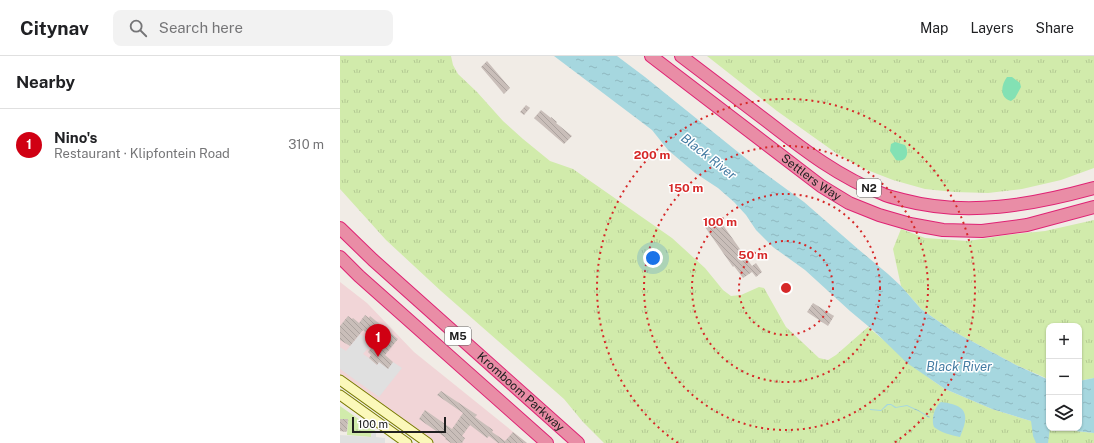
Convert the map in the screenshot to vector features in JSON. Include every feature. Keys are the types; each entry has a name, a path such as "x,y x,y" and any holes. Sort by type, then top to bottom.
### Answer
{"highway":[{"name":"Settlers Way","path":"651,56 820,186 849,203 879,215 910,224 943,230 982,231 1027,225 1094,207"},
{"name":"Settlers Way","path":"681,56 826,165 859,184 884,195 915,203 946,208 984,208 1027,203 1094,188"},
{"name":"Kromboom Parkway","path":"340,228 373,260 578,443"},
{"name":"Kromboom Parkway","path":"340,257 359,276 547,443"}],"main road":[{"path":"340,380 428,443"},
{"path":"340,395 407,443"}],"shaded area":[{"path":"340,282 367,303 414,352 527,443 428,443 340,380"},
{"path":"360,334 372,343 363,354 377,365 379,362 388,368 393,362 402,368 379,397 340,369 340,347 346,351"},
{"path":"372,431 376,432 376,437 385,438 385,443 340,443 340,435 371,437"}],"green space":[{"path":"340,56 451,56 453,65 458,74 477,92 503,121 523,139 550,161 573,169 672,238 705,268 723,290 731,296 741,295 759,287 764,288 786,327 819,358 828,360 836,355 868,327 929,378 945,389 992,409 1046,427 1046,431 1076,431 1094,433 1094,443 604,443 583,422 564,399 441,291 386,240 340,189"},
{"path":"707,56 1094,56 1094,168 1061,180 1022,189 988,193 925,189 893,180 862,168 836,153 777,111"},
{"path":"1007,77 1012,77 1020,83 1021,87 1015,98 1011,101 1004,97 1002,91 1003,84"},
{"path":"895,142 905,145 907,154 905,159 899,161 896,160 890,151 891,144"},
{"path":"1094,220 1094,378 1082,380 1082,323 1046,323 1046,378 1016,365 951,330 921,309 901,286 893,249 901,229 925,238 968,241 1045,231"},
{"path":"340,406 377,432 372,432 371,437 347,435 348,419 340,419"}],"water":[{"name":"Black River","path":"554,56 617,56 759,169 804,202 888,274 901,286 921,309 951,330 1016,365 1046,379 1046,431 1050,431 1048,443 1036,443 1033,436 1031,421 992,409 945,389 907,363 874,331 805,270 773,247 756,230 746,215 734,202 718,188 695,173 668,150 652,130"},
{"path":"1094,378 1094,433 1076,431 1082,431 1082,380"},
{"path":"941,402 950,403 961,408 964,412 965,422 960,437 950,435 934,427 934,414"},
{"path":"887,404 891,404 896,407 907,405 930,417 929,418 907,406 895,408 888,405 881,411 870,410 881,410"}],"building":[{"path":"487,61 510,88 504,94 481,67"},
{"path":"526,105 530,108 524,115 520,112"},
{"path":"541,110 572,136 564,144 534,118"},
{"path":"718,218 752,266 756,263 762,272 756,277 752,272 743,278 734,266 733,267 705,227"},
{"path":"813,303 834,316 828,326 807,312"},
{"path":"365,315 369,318 370,316 398,339 385,355 393,362 388,369 379,362 377,365 369,358 371,355 368,352 374,344 369,340 371,337 363,330 350,346 340,340 340,326 348,316 359,323"},
{"path":"441,391 477,415 475,417 505,441 513,432 527,443 498,443 489,436 487,438 470,425 462,436 465,438 462,443 451,443 419,419 425,410 452,429 463,413 437,395"},
{"path":"340,419 348,419 346,432 340,431"}],"place":[{"name":"Nino's","path":"378,357"}]}
